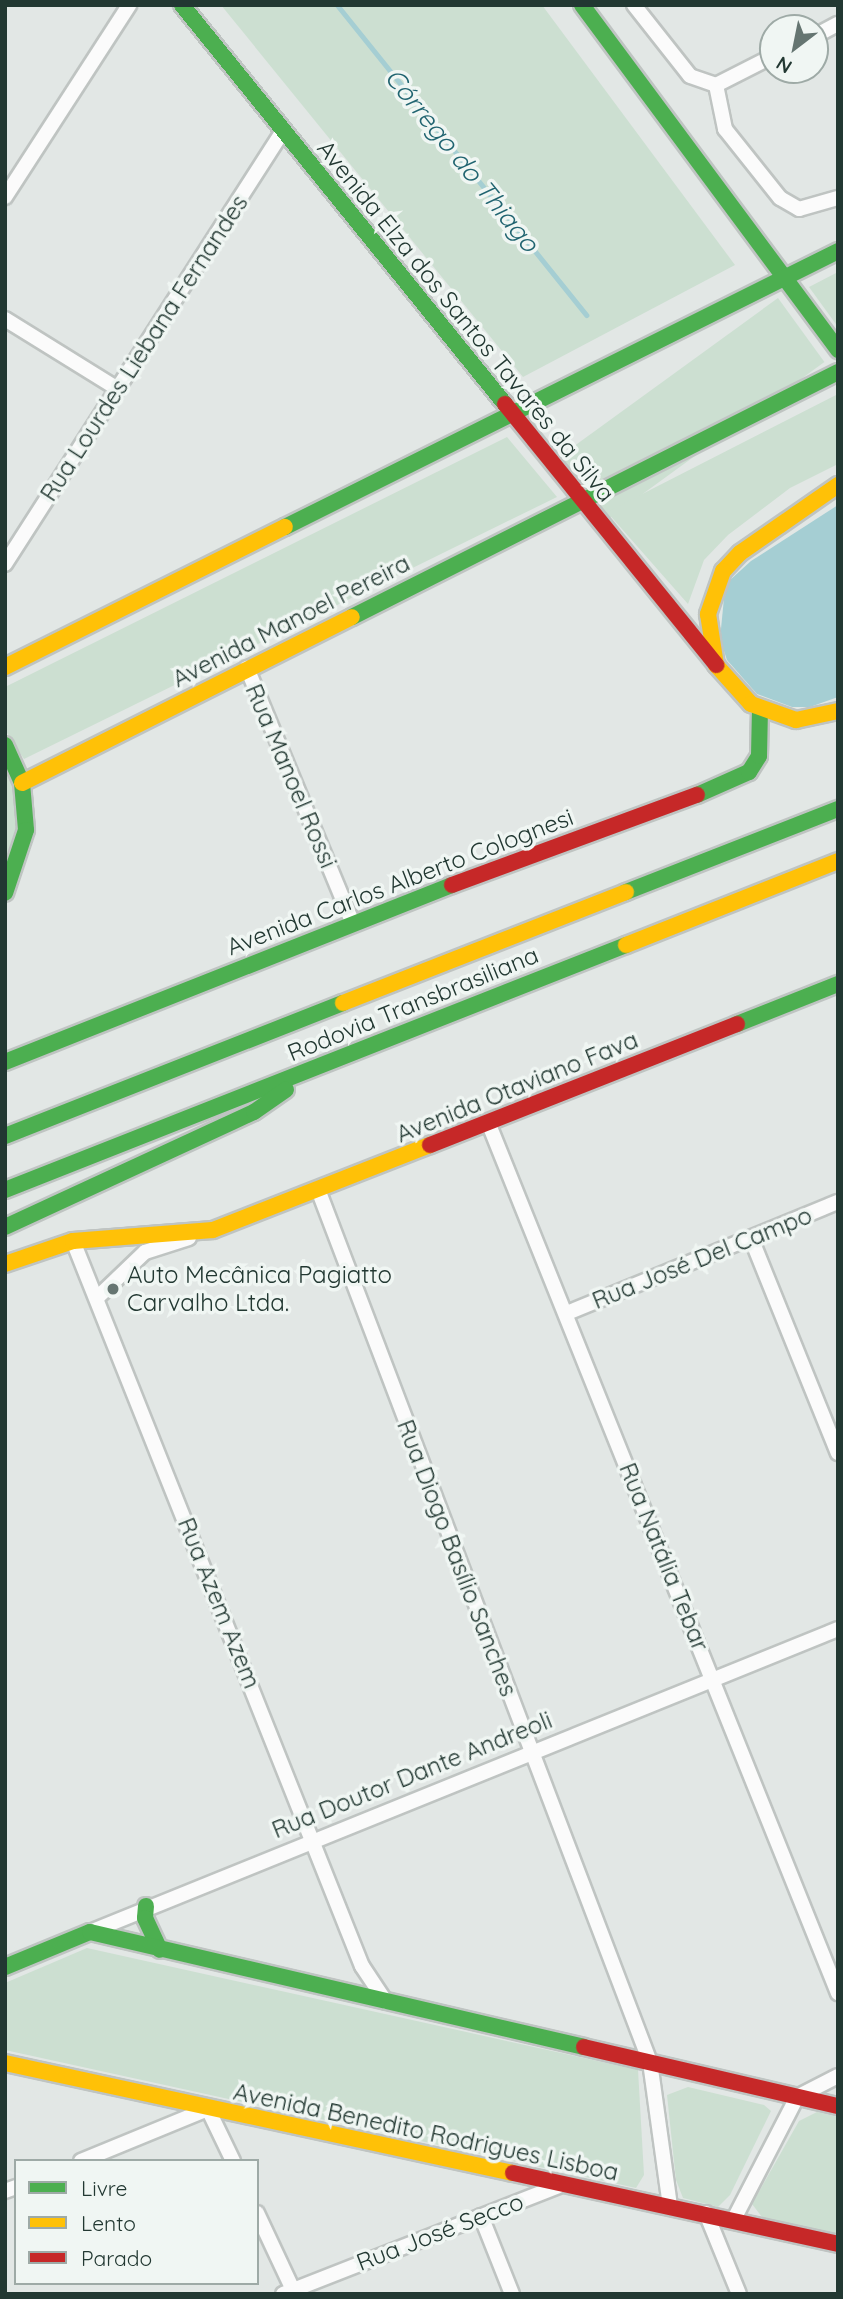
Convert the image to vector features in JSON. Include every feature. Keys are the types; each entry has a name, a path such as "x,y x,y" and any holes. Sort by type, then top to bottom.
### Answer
{"main road":[{"name":"Avenida Elza dos Santos Tavares da Silva","path":"182,5 734,690 760,708 796,720 838,711"},
{"path":"582,5 838,350"},
{"path":"5,667 513,416 838,251"},
{"name":"Avenida Manoel Pereira","path":"22,783 838,372"},
{"path":"716,665 708,614 723,571 790,514 838,485"},
{"name":"Avenida Carlos Alberto Colognesi","path":"5,1062 352,922 726,784 749,772 759,756 760,708"},
{"path":"5,744 22,783 26,830 15,876 5,893"},
{"name":"Rodovia Transbrasiliana","path":"5,1136 838,810"},
{"name":"Rodovia Transbrasiliana","path":"5,1190 838,861"},
{"name":"Avenida Otaviano Fava","path":"5,1264 73,1241 213,1230 319,1192 488,1122 838,984"},
{"path":"5,1227 254,1112 326,1063"},
{"path":"146,1906 145,1919 160,1950"},
{"path":"90,1932 838,2106"},
{"name":"Rua Doutor Dante Andreoli","path":"5,1967 90,1932"},
{"name":"Avenida Benedito Rodrigues Lisboa","path":"5,2063 558,2186 706,2213 838,2244"}],"street":[{"path":"5,197 129,5"},
{"path":"634,5 690,76 716,85 759,64"},
{"path":"716,85 725,128 780,198 799,209 838,198"},
{"name":"Rua Lourdes Liebana Fernandes","path":"5,564 283,131"},
{"path":"5,319 118,389"},
{"name":"Rua Manoel Rossi","path":"247,668 352,922"},
{"name":"Rua Natália Tebar","path":"488,1122 838,1993"},
{"name":"Rua Diogo Basílio Sanches","path":"319,1192 650,2062 670,2206"},
{"name":"Rua José Del Campo","path":"567,1314 838,1202"},
{"name":"Avenida Otaviano Fava","path":"98,1297 145,1252 213,1230"},
{"path":"751,1238 838,1454"},
{"name":"Rua Azem Azem","path":"73,1241 98,1297 362,1966 386,2002"},
{"name":"Rua Doutor Dante Andreoli","path":"90,1932 146,1906 838,1629"},
{"path":"355,1994 362,1966"},
{"path":"733,2221 797,2097 838,2076"},
{"path":"86,2159 208,2109 232,2159"},
{"name":"Rua José Secco","path":"290,2292 558,2186"},
{"path":"706,2213 738,2294"},
{"path":"481,2216 512,2294"},
{"path":"259,2218 290,2292"}],"green space":[{"path":"221,5 542,5 735,265 523,377"},
{"path":"838,272 838,327 809,287"},
{"path":"778,298 824,362 605,521 559,457"},
{"path":"838,394 838,464 790,488 728,535 704,560 688,604 607,512"},
{"path":"507,437 557,497 24,759 5,730 5,687"},
{"path":"5,757 19,806 14,854 5,874"},
{"path":"87,1948 638,2070 644,2175 636,2188 5,2050 5,1983"},
{"path":"688,2087 764,2105 771,2111 730,2195 718,2207 683,2198 676,2180 667,2095"},
{"path":"817,2112 838,2117 838,2234 762,2217 752,2204 799,2121"}],"water":[{"path":"838,505 838,697 810,707 792,707 757,694 727,660 720,639 724,598 730,580 751,561"}],"waterway":[{"name":"Córrego do Thiago","path":"337,5 586,315"}],"traffic: fast":[{"path":"182,5 505,404"},
{"path":"582,5 838,350"},
{"path":"285,527 838,251"},
{"path":"352,617 838,372"},
{"path":"697,795 749,772 759,756 760,708"},
{"path":"5,745 22,783 26,830 5,893"},
{"path":"626,892 838,809"},
{"path":"5,1062 452,885"},
{"path":"5,1190 626,945"},
{"path":"737,1024 838,984"},
{"path":"5,1136 343,1003"},
{"path":"5,1227 254,1112 286,1090"},
{"path":"146,1906 145,1918 160,1950"},
{"path":"5,1967 90,1932 584,2047"}],"traffic: slow":[{"path":"838,485 740,553 723,571 708,614 716,665 751,704 796,720 838,711"},
{"path":"5,667 285,527"},
{"path":"22,783 352,617"},
{"path":"626,945 838,861"},
{"path":"343,1003 626,892"},
{"path":"5,1264 73,1241 213,1230 430,1145"},
{"path":"5,2063 513,2173"}],"traffic: jam":[{"path":"505,404 716,665"},
{"path":"452,885 697,795"},
{"path":"430,1145 737,1024"},
{"path":"584,2047 838,2106"},
{"path":"513,2173 838,2244"}],"place":[{"name":"Auto Mecânica Pagiatto Carvalho Ltda.","path":"113,1289"}]}
